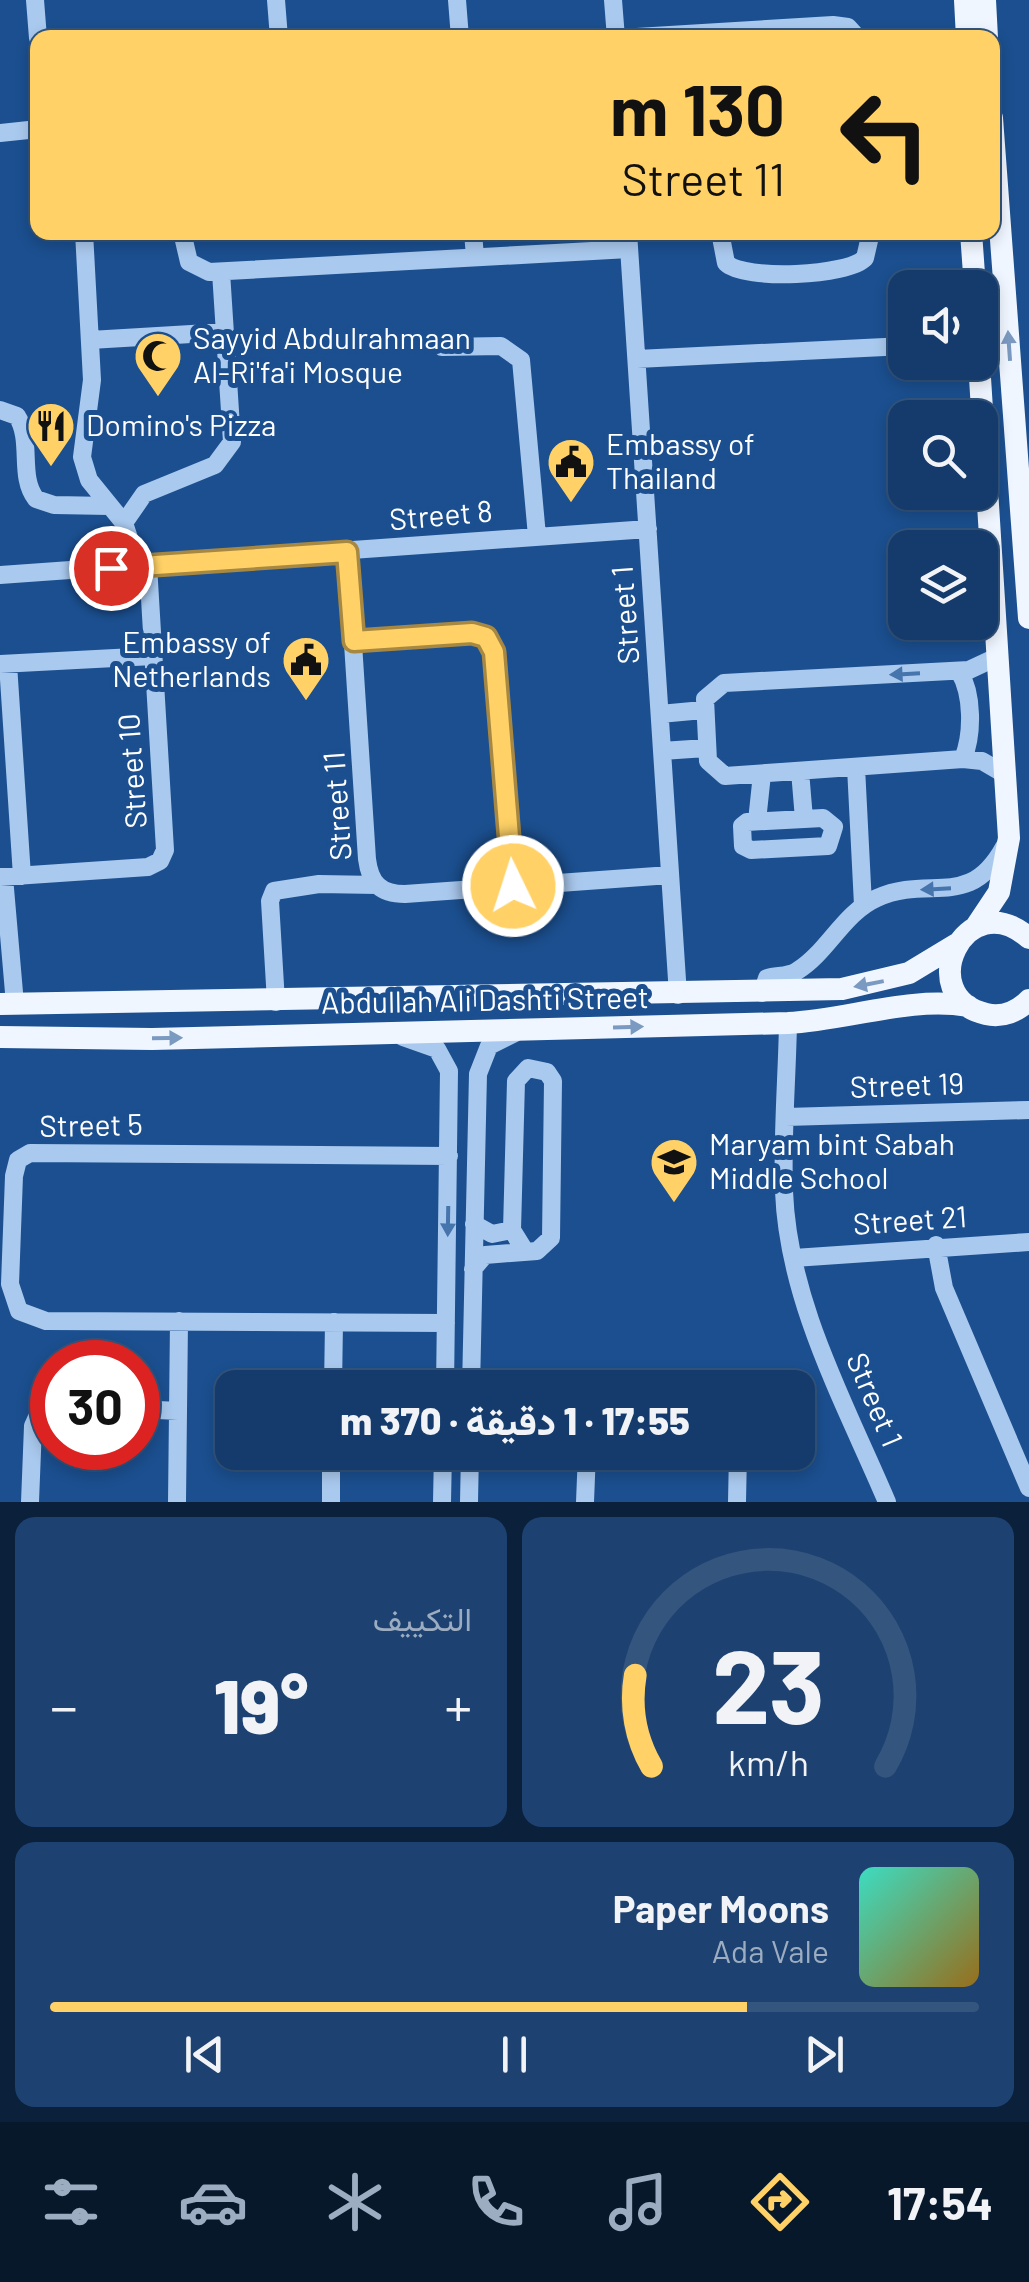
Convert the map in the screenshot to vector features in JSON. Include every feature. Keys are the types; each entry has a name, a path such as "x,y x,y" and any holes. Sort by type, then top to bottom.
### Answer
{"main road":[{"path":"956,0 958,30"},
{"path":"965,0 967,30"},
{"path":"985,0 987,30"},
{"path":"1000,221 1029,618"},
{"path":"971,240 973,270"},
{"name":"Abdullah Ali Dashti Street","path":"7,1004 842,989 890,980 927,965 975,928 999,892 1010,838 981,380"},
{"path":"975,928 1005,924 1029,938"},
{"path":"956,944 950,978 968,1006"},
{"path":"103,1038 88,1030 88,1020 94,1014 210,1016 265,1002"},
{"name":"Abdullah Ali Dashti Street","path":"0,1037 788,1023 831,1021 942,1002 968,1006 984,1014 1023,1007"},
{"path":"0,1024 60,1021 66,1004"}],"street":[{"path":"35,0 37,30"},
{"path":"276,0 278,30"},
{"path":"458,0 460,30"},
{"path":"613,0 617,30"},
{"path":"768,30 833,24 851,30"},
{"path":"0,132 30,130"},
{"path":"84,240 91,395 82,458 90,480 124,523 128,538 148,565"},
{"path":"183,240 184,252 193,266 221,272 475,257 629,241"},
{"path":"474,240 475,257"},
{"path":"722,240 726,263 748,274 851,269 865,258 869,240"},
{"name":"Street 1","path":"629,241 678,994"},
{"path":"124,523 144,494 215,466 229,449 234,423 221,272"},
{"path":"90,340 225,332"},
{"path":"442,347 501,346 520,360 537,536"},
{"path":"636,359 888,347"},
{"path":"0,410 17,416 24,427 29,486 36,499 54,505 109,506"},
{"name":"Street 8","path":"0,575 648,530"},
{"name":"Street 11","path":"347,552 368,863 376,886 386,892 405,894 670,875"},
{"name":"Street 10","path":"9,877 148,868 163,858 166,841 148,565"},
{"path":"354,641 472,633 492,642 513,886"},
{"path":"7,1004 9,877 4,664 153,656"},
{"path":"999,656 980,667 959,670 724,683 708,693 703,710 708,761 718,774 963,759 982,761 1006,775"},
{"path":"959,670 966,689 970,738 963,759"},
{"path":"660,714 703,710"},
{"path":"662,750 706,748"},
{"path":"856,767 863,905"},
{"path":"800,771 804,818"},
{"path":"757,821 762,774"},
{"path":"804,818 832,821 831,845 748,849 742,844 742,826 757,821 804,818"},
{"path":"762,992 768,978 796,972 863,905 902,891 971,884 987,875 1010,838"},
{"path":"265,1002 270,901 274,891 319,884 376,886"},
{"name":"Street 1","path":"788,1023 784,1194 794,1258 809,1317 887,1502"},
{"path":"471,1370 479,1066 496,1040 530,1030"},
{"path":"378,1033 437,1049 448,1064 445,1370"},
{"path":"473,1264 485,1255 525,1252 546,1246 551,1238 553,1081 538,1068 528,1068 516,1081 512,1230 525,1252"},
{"path":"450,1091 456,1084 468,1089 467,1220 473,1264"},
{"name":"Street 19","path":"786,1117 1029,1110"},
{"name":"Street 5","path":"446,1324 46,1321 19,1311 10,1284 14,1176 22,1157 45,1152 448,1156"},
{"path":"474,1224 492,1234 512,1230"},
{"name":"Street 21","path":"794,1258 1029,1242"},
{"path":"936,1246 944,1288 1028,1483"},
{"path":"177,1502 180,1321"},
{"path":"333,1370 334,1322"},
{"path":"160,1410 178,1410"},
{"path":"30,1502 31,1470"},
{"path":"330,1502 331,1470"},
{"path":"442,1502 443,1470"},
{"path":"468,1502 469,1470"},
{"path":"586,1502 587,1470"},
{"path":"737,1502 738,1470"}],"place":[{"name":"Sayyid Abdulrahmaan Al-Ri'fa'i Mosque","path":"158,398"},
{"name":"Domino's Pizza","path":"51,468"},
{"name":"Embassy of Thailand","path":"571,504"},
{"name":"Embassy of Netherlands","path":"306,702"},
{"name":"Maryam bint Sabah Middle School","path":"674,1204"}],"route":[{"path":"111,568 347,552 354,641 472,633 486,637 494,652 513,886"}]}
